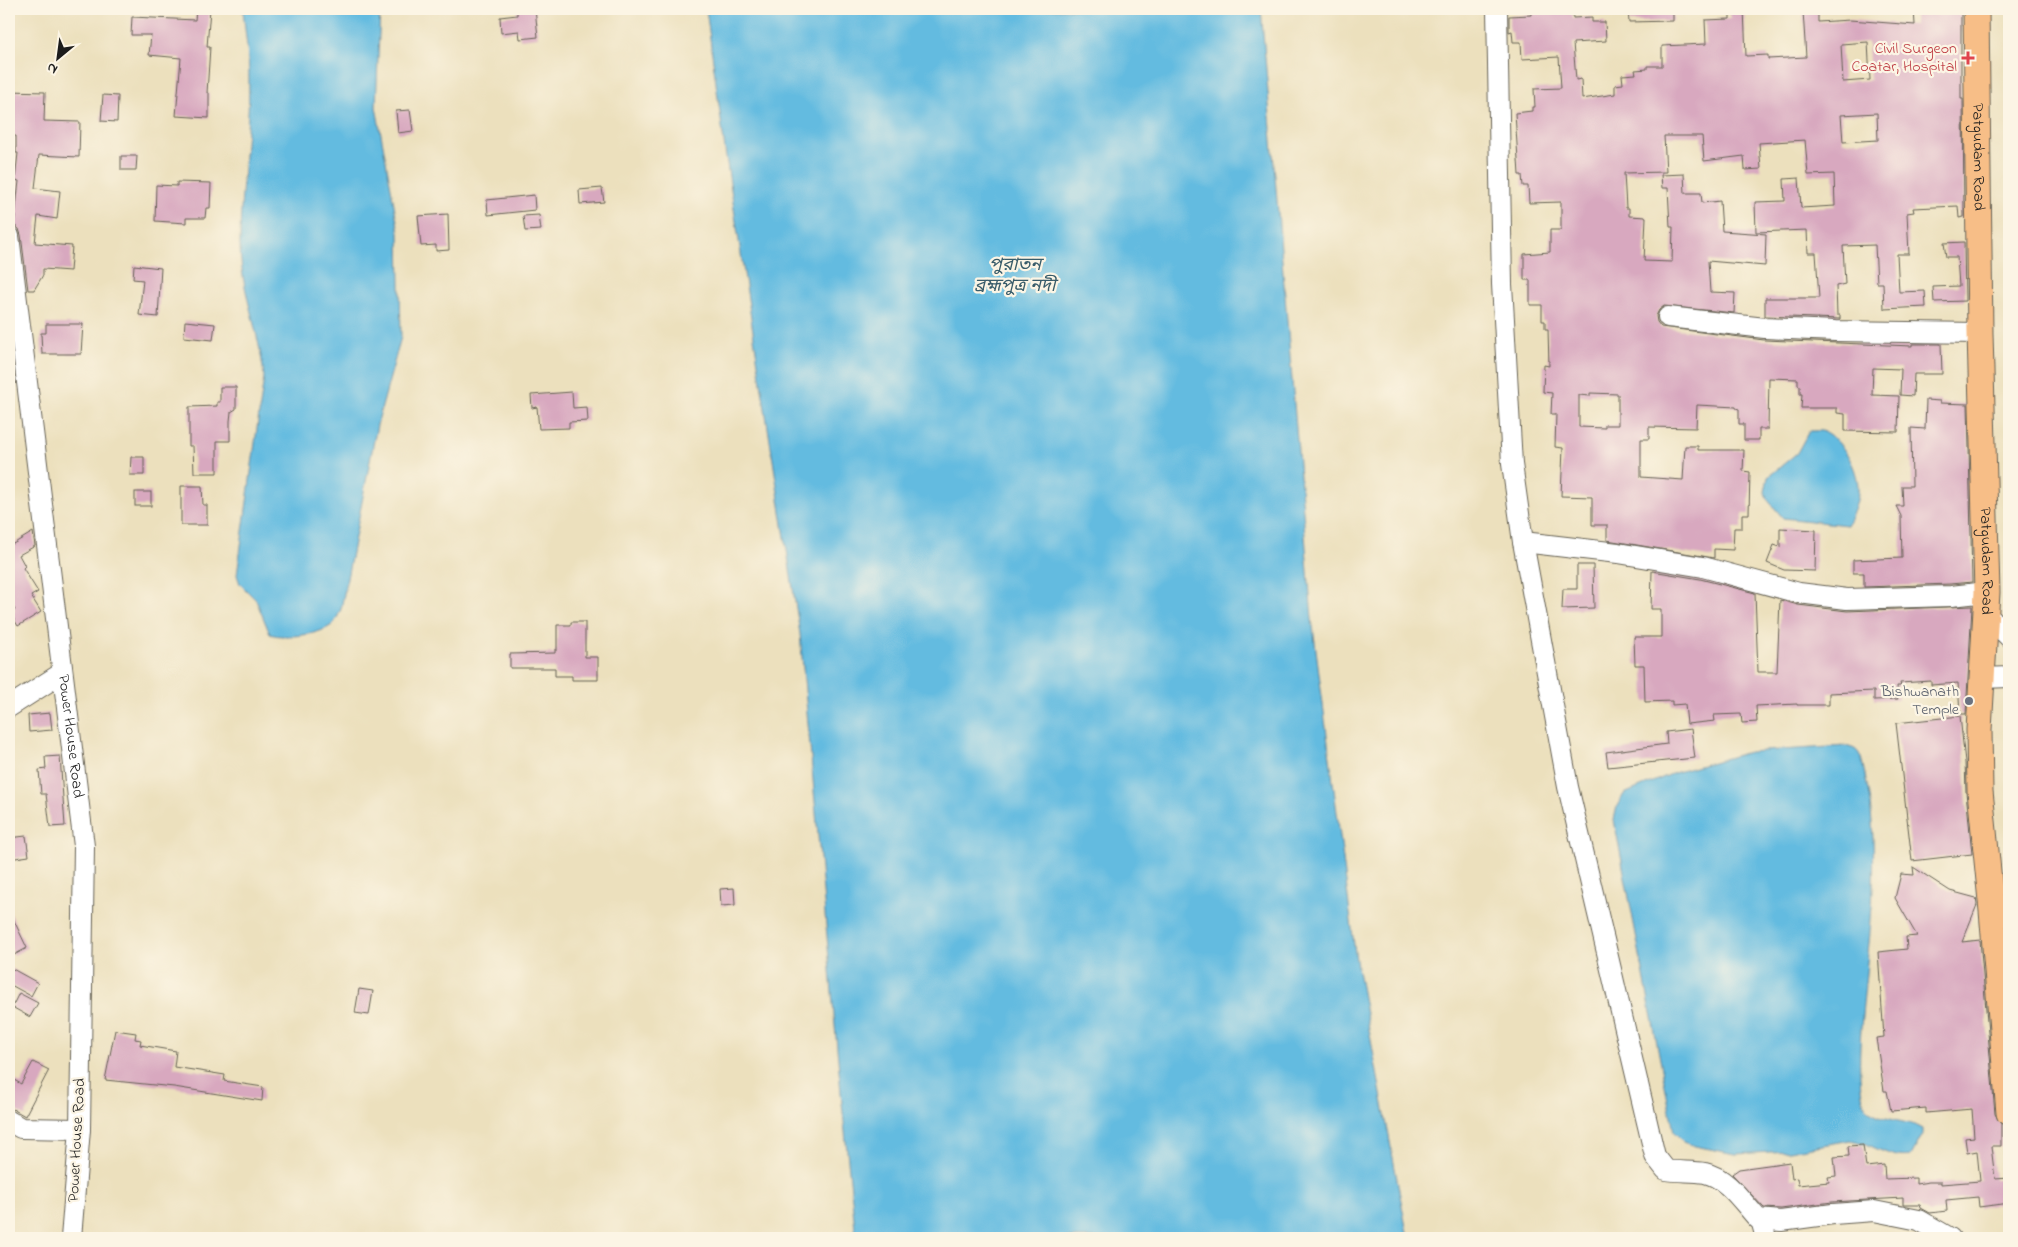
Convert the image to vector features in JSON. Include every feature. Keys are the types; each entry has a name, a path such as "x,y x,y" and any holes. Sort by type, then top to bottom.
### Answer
{"main road":[{"name":"Patgudam Road","path":"1976,9 1986,603 1979,730 1980,791 2009,1113"}],"street":[{"path":"1497,9 1502,284 1512,464 1522,542 1568,787 1655,1156 1666,1170 1707,1173 1722,1182 1735,1193 1758,1219 1763,1229 1781,1221 1834,1214 1874,1212 1919,1220 1950,1238"},
{"name":"Power House Road","path":"9,236 84,846 80,1128 71,1238"},
{"path":"1668,317 1765,328 1980,333"},
{"path":"1522,542 1618,553 1703,567 1799,593 1846,599 1951,596 1986,603 2009,637"},
{"path":"9,707 62,674"},
{"path":"1983,678 2009,677"},
{"path":"9,1121 21,1128 46,1130 80,1128"}],"water":[{"path":"243,9 380,9 376,107 399,232 401,337 377,425 341,609 334,623 329,627 313,633 294,636 270,634 256,600 240,584 237,575 264,377 259,344 243,277 240,243 249,80"},
{"name":"পুরাতন ব্রহ্মপুত্র নদী","path":"706,9 1261,9 1312,619 1356,960 1408,1238 856,1238 841,1093 800,634 726,157"},
{"path":"1809,431 1823,431 1832,436 1852,463 1857,479 1858,497 1847,525 1783,518 1767,499 1765,492 1768,477 1797,453"},
{"path":"1846,746 1856,750 1861,758 1870,801 1872,827 1872,905 1860,1047 1860,1084 1863,1098 1871,1112 1885,1118 1917,1126 1923,1129 1923,1134 1911,1156 1903,1157 1850,1140 1789,1151 1735,1154 1684,1142 1674,1132 1614,820 1617,806 1624,794 1674,773 1749,752"}],"building":[{"path":"196,9 210,9 207,47 210,47 207,93 209,93 209,118 176,116 181,58 149,55 151,35 131,35 132,17 195,20"},
{"path":"517,9 535,9 538,37 520,39 519,31 501,33 500,17 517,15"},
{"path":"1531,9 1572,9 1573,18 1592,17 1592,22 1605,22 1606,41 1573,43 1576,80 1581,79 1582,99 1615,94 1615,85 1623,84 1622,75 1636,74 1635,70 1647,69 1647,66 1662,66 1662,46 1706,44 1705,20 1730,19 1730,9 1744,9 1746,56 1768,55 1768,59 1806,57 1803,11 1818,10 1818,22 1850,20 1915,25 1914,9 1961,9 1964,217 1959,218 1958,206 1913,208 1914,212 1907,213 1909,254 1897,254 1899,292 1925,291 1926,307 1884,309 1883,283 1877,283 1875,245 1843,246 1845,284 1836,286 1837,315 1840,315 1840,319 1765,316 1765,298 1819,298 1816,253 1808,253 1807,230 1756,232 1755,202 1785,201 1784,179 1799,178 1801,208 1835,206 1834,174 1808,175 1805,140 1759,143 1761,169 1745,170 1744,156 1704,161 1702,136 1664,136 1666,172 1624,173 1626,208 1629,208 1629,216 1646,217 1644,261 1672,262 1673,227 1670,227 1668,188 1662,188 1661,175 1684,174 1685,193 1701,193 1702,203 1720,201 1722,231 1766,234 1765,266 1708,261 1710,292 1735,293 1734,313 1664,306 1656,316 1657,322 1661,327 1764,340 1912,346 1912,344 1941,344 1942,374 1914,374 1913,396 1900,395 1901,369 1873,368 1872,395 1899,396 1898,432 1845,431 1845,414 1837,413 1837,408 1801,408 1802,394 1800,394 1798,379 1769,378 1768,429 1759,429 1759,440 1744,440 1744,424 1739,424 1739,409 1736,407 1697,405 1696,428 1649,427 1649,439 1641,439 1641,477 1683,480 1685,446 1698,446 1698,450 1744,450 1743,471 1750,472 1749,514 1742,514 1742,528 1734,528 1733,550 1714,549 1714,558 1607,540 1607,525 1592,525 1592,497 1561,496 1563,448 1555,447 1556,414 1551,414 1552,393 1543,392 1544,365 1549,366 1548,329 1545,329 1545,321 1542,321 1542,305 1530,305 1530,280 1524,280 1524,254 1550,252 1550,230 1561,230 1561,202 1529,203 1528,186 1523,186 1522,175 1519,175 1515,113 1532,111 1532,107 1535,107 1534,89 1561,88 1559,57 1522,59 1521,42 1513,42 1512,31 1509,32 1509,16 1531,15","holes":["1868,42 1870,80 1843,82 1841,44","1877,113 1878,140 1843,142 1841,115","1590,393 1618,394 1618,425 1605,425 1605,428 1579,427 1579,395 1590,396"]},
{"path":"1628,9 1673,9 1673,21 1629,22"},
{"path":"9,91 45,92 44,121 80,122 79,157 39,155 35,188 60,191 57,219 38,216 35,243 72,246 70,271 43,269 43,275 34,290 28,290 21,235 19,229 14,225 19,181 15,180 18,153 16,153 16,136 9,136"},
{"path":"103,95 118,96 117,122 101,121"},
{"path":"410,110 413,131 398,133 396,111"},
{"path":"121,156 137,156 136,170 121,170"},
{"path":"177,182 211,183 210,208 206,208 205,218 186,218 186,223 155,221 156,185 177,186"},
{"path":"602,188 604,202 580,204 579,190"},
{"path":"534,195 535,210 488,215 487,200"},
{"path":"448,214 449,250 436,251 436,245 421,246 418,216"},
{"path":"539,215 541,230 525,231 523,216"},
{"path":"1964,242 1965,301 1934,302 1933,287 1959,286 1957,257 1946,257 1944,243"},
{"path":"134,265 161,268 158,317 139,315 143,280 133,279"},
{"path":"185,321 215,324 213,340 184,337"},
{"path":"46,324 83,324 81,354 42,354 41,333 46,333"},
{"path":"220,387 236,387 236,409 231,412 230,441 217,441 217,473 194,473 193,446 189,446 189,407 217,406 217,402 220,402"},
{"path":"572,392 573,408 587,407 588,421 569,422 569,428 539,429 537,407 532,408 531,395"},
{"path":"1926,400 1940,401 1940,403 1968,404 1972,582 1864,587 1864,573 1853,573 1853,560 1902,558 1901,516 1896,506 1903,506 1902,486 1912,486 1911,428 1925,429"},
{"path":"131,457 144,457 144,475 130,475"},
{"path":"181,486 202,486 203,505 207,505 207,525 181,525"},
{"path":"135,492 151,492 151,506 135,506"},
{"path":"1780,528 1816,530 1815,571 1784,570 1767,563 1774,545 1780,547"},
{"path":"33,532 35,546 19,555 25,566 23,568 38,592 31,596 41,612 18,626 10,613 15,610 9,600 9,538 13,544"},
{"path":"1577,565 1593,565 1594,608 1562,609 1563,589 1577,589"},
{"path":"1652,571 1700,579 1755,593 1758,672 1777,672 1780,600 1798,605 1847,611 1972,606 1966,714 1960,714 1958,683 1931,685 1931,681 1900,683 1901,686 1897,686 1898,699 1874,700 1874,691 1829,693 1829,705 1756,706 1757,722 1742,723 1741,714 1714,715 1715,721 1687,724 1685,704 1672,705 1672,701 1645,702 1644,665 1635,665 1634,637 1661,637 1661,609 1651,609"},
{"path":"571,622 585,622 585,657 598,657 598,680 572,680 572,676 555,676 555,668 510,668 510,654 555,653 555,650 557,650 557,625 571,625"},
{"path":"50,713 52,730 29,732 28,715"},
{"path":"1960,716 1972,854 1912,861 1896,723"},
{"path":"1691,729 1695,758 1608,767 1606,752 1667,744 1666,732"},
{"path":"60,756 65,826 50,827 46,794 41,794 39,770 46,769 45,757"},
{"path":"26,836 29,856 9,859 9,838"},
{"path":"1913,867 1950,891 1976,898 1977,905 1962,942 1980,940 1995,1114 2001,1124 2001,1146 1991,1146 1995,1179 2009,1178 2009,1203 1979,1207 1978,1197 1946,1200 1947,1211 1930,1213 1921,1208 1920,1205 1903,1205 1903,1198 1832,1202 1781,1209 1764,1208 1732,1174 1739,1169 1790,1162 1792,1179 1797,1178 1798,1185 1829,1182 1828,1177 1836,1176 1834,1157 1849,1156 1848,1146 1863,1145 1866,1167 1884,1165 1885,1179 1916,1178 1916,1184 1980,1181 1977,1151 1967,1153 1965,1138 1974,1137 1972,1109 1926,1113 1926,1108 1891,1111 1887,1091 1884,1091 1876,1038 1884,1037 1878,952 1907,949 1906,937 1917,936 1895,898 1901,874 1914,875"},
{"path":"734,888 735,905 721,906 720,889"},
{"path":"9,910 27,948 14,955 9,944"},
{"path":"9,967 38,983 31,996 9,984"},
{"path":"359,989 373,991 369,1015 355,1013"},
{"path":"19,993 38,1003 30,1017 12,1007"},
{"path":"115,1030 136,1033 135,1039 141,1040 140,1045 176,1051 174,1067 225,1075 224,1081 263,1087 262,1101 174,1087 105,1080"},
{"path":"33,1062 49,1070 25,1116 9,1107 9,1077 21,1084"}],"place":[{"name":"Civil Surgeon Coatar, Hospital","path":"1968,58"},
{"name":"Bishwanath Temple","path":"1969,701"}]}
